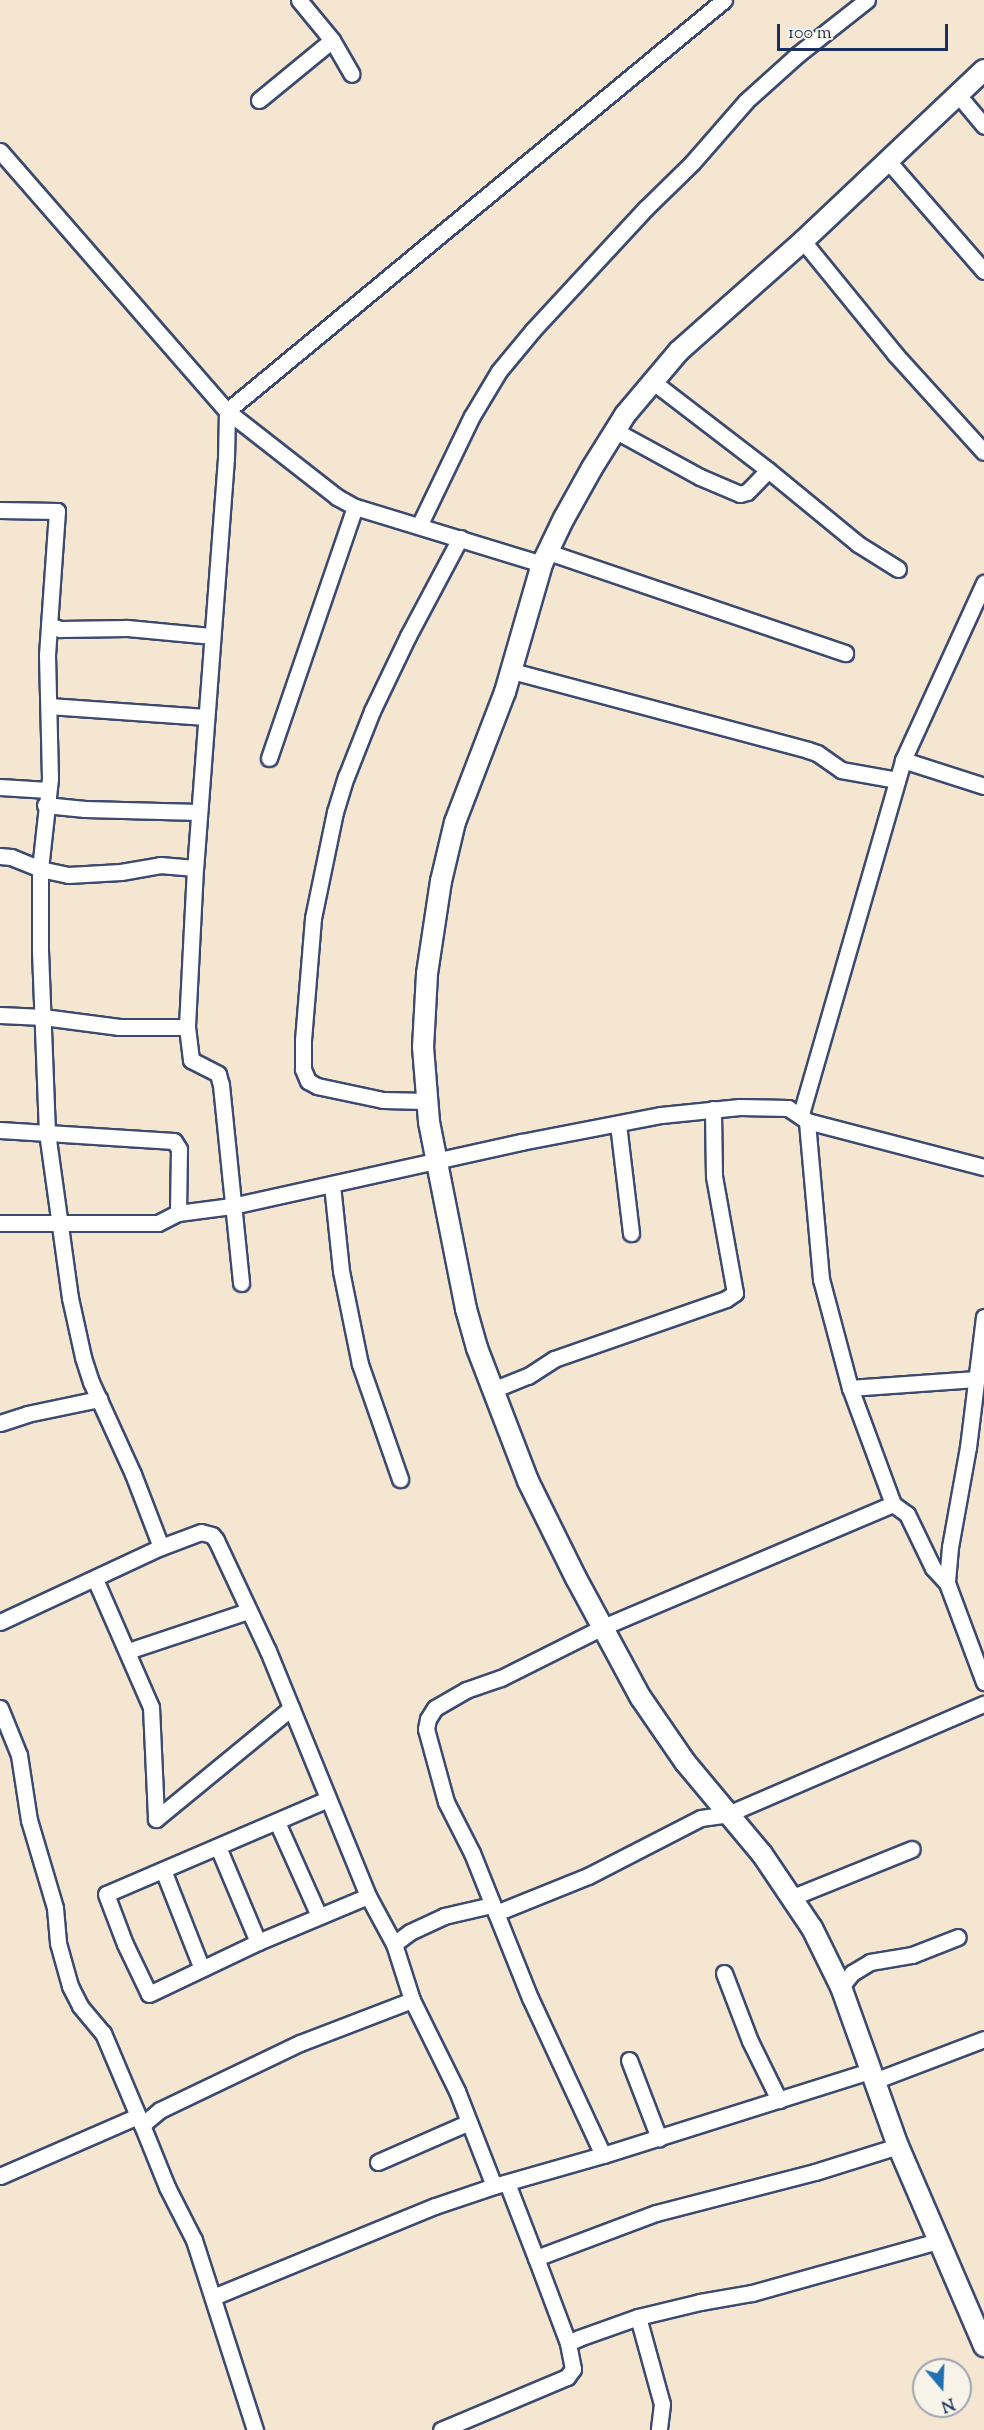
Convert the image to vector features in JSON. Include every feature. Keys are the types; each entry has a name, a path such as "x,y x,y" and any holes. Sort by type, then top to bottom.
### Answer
{"main road":[{"path":"984,70 803,241 711,320 652,381 616,431 564,518 545,558 512,671 455,822 441,881 427,975 423,1047 426,1101 466,1309 477,1348 495,1389 528,1480 570,1567 641,1698 685,1762 762,1854 793,1897 841,1987 898,2146 984,2346"}],"street":[{"path":"299,0 332,40 352,74"},
{"path":"241,1283 220,1080 213,1071 198,1066 191,1060 187,1027 195,868 226,458 227,411 724,0"},
{"path":"419,526 472,417 500,371 533,330 645,209 692,163 746,101 797,54 867,0"},
{"path":"259,100 332,40"},
{"path":"959,96 984,126"},
{"path":"0,151 227,411 337,497 355,507 460,538 545,558 845,654"},
{"path":"888,161 984,271"},
{"path":"803,241 895,354 984,452"},
{"path":"652,381 768,470 858,544 898,570"},
{"path":"616,431 700,477 741,494 747,492 768,470"},
{"path":"269,758 355,507"},
{"path":"0,510 57,511 49,625 47,798 40,869 47,1133 76,1330 86,1369 133,1474 160,1547"},
{"path":"426,1101 383,1100 317,1086 308,1081 303,1069 303,1040 313,918 335,812 372,711 408,636 460,538"},
{"path":"984,583 903,760 804,1118 821,1279 850,1388 893,1504 907,1514 933,1568 947,1583 984,1682"},
{"path":"49,625 60,629 127,628 211,636"},
{"path":"512,671 808,750 817,753 841,770 897,780"},
{"path":"49,706 206,717"},
{"path":"903,760 984,786"},
{"path":"0,787 85,809 199,812"},
{"path":"0,856 11,857 40,869 68,875 121,872 160,865 195,868"},
{"path":"0,1015 43,1017 119,1027 187,1027"},
{"path":"0,1223 158,1223 178,1213 232,1206 661,1115 713,1109 769,1106 788,1108 804,1118 984,1167"},
{"path":"495,1389 528,1376 554,1359 726,1299 735,1293 736,1287 714,1176 713,1109"},
{"path":"618,1124 631,1233"},
{"path":"0,1130 174,1141 179,1149 178,1213"},
{"path":"332,1185 341,1271 360,1364 400,1479"},
{"path":"947,1583 950,1547 968,1447 984,1317"},
{"path":"850,1388 976,1379"},
{"path":"0,1423 27,1414 99,1399"},
{"path":"603,2155 530,1998 472,1853 446,1802 429,1746 426,1729 428,1719 435,1708 448,1699 501,1678 603,1627 893,1504"},
{"path":"0,1622 160,1547 201,1532 212,1534 291,1708 368,1896 394,1944 412,2000 457,2091 467,2123 536,2258 568,2343 573,2369 567,2378 441,2430"},
{"path":"95,1579 128,1651 150,1707 156,1819 291,1708"},
{"path":"128,1651 248,1611"},
{"path":"394,1944 410,1932 444,1916 494,1909 588,1876 701,1818 729,1814 984,1704"},
{"path":"0,1708 19,1755 29,1820 55,1908 58,1943 67,1975 80,2006 103,2032 167,2187 188,2225 255,2430"},
{"path":"328,1799 106,1894 125,1944 149,1994 258,1942 368,1896"},
{"path":"277,1822 319,1916"},
{"path":"218,1847 258,1942"},
{"path":"793,1897 912,1849"},
{"path":"163,1870 202,1969"},
{"path":"841,1987 852,1973 870,1962 912,1955 958,1937"},
{"path":"724,1973 750,2041 779,2100"},
{"path":"0,2176 140,2121 300,2043 412,2000"},
{"path":"213,2297 435,2206 779,2100 872,2076 984,2038"},
{"path":"629,2060 659,2138"},
{"path":"378,2162 467,2123"},
{"path":"536,2258 656,2213 815,2172 898,2146"},
{"path":"568,2343 638,2317 763,2291 938,2241"},
{"path":"953,2274 984,2356"},
{"path":"638,2317 662,2404 659,2430"}]}
